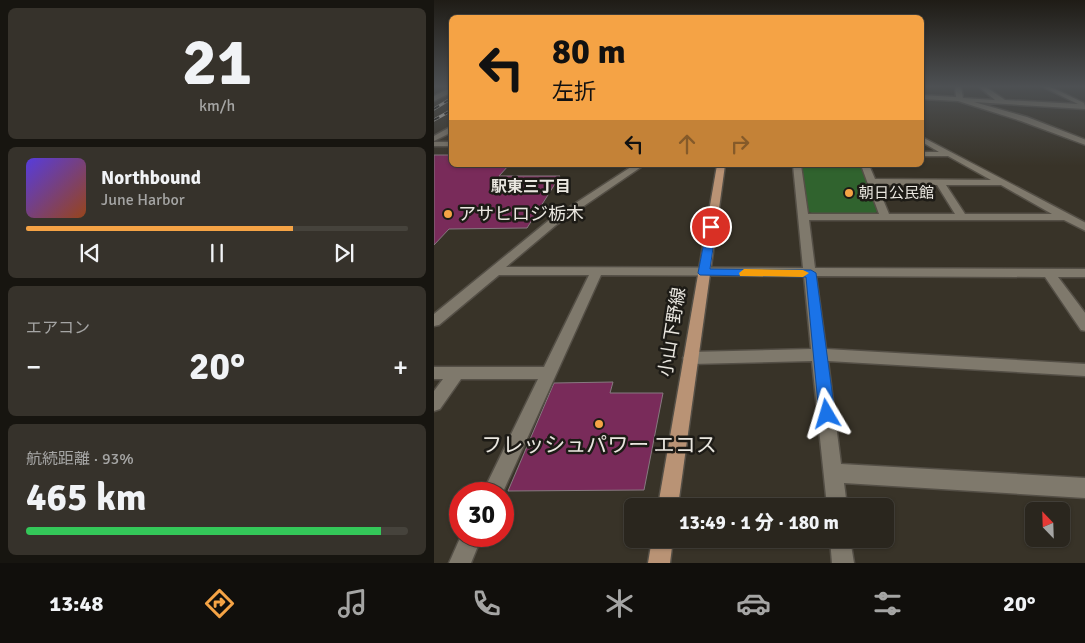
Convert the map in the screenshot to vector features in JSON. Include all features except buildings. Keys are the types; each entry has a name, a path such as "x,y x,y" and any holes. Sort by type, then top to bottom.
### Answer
{"main road":[{"name":"小山下野線","path":"669,498 721,167"},
{"path":"659,563 662,548"}],"street":[{"path":"1005,113 1085,143"},
{"path":"434,139 449,130"},
{"path":"924,140 1085,228"},
{"path":"434,144 449,144"},
{"path":"924,154 948,154"},
{"path":"434,320 496,271 504,261 552,223 637,167"},
{"path":"797,167 836,498"},
{"path":"866,167 885,217"},
{"path":"872,182 1002,183"},
{"path":"940,183 962,217"},
{"path":"804,216 1065,217"},
{"path":"496,271 1085,273"},
{"path":"498,482 596,272"},
{"path":"1049,273 1085,326"},
{"path":"691,358 820,355 1085,370"},
{"path":"434,373 548,374"},
{"path":"434,404 457,373"},
{"path":"834,473 1085,488"},
{"path":"460,563 467,547"},
{"path":"841,548 843,563"}],"green space":[{"path":"800,167 861,167 878,211 874,214 814,214 807,211"}],"railway":[{"path":"434,120 446,113"}],"slow traffic":[{"path":"744,273 803,273"}],"place":[{"name":"朝日公民館","path":"849,193"},
{"name":"アサヒロジ栃木","path":"448,214"},
{"name":"フレッシュパワー エコス","path":"599,424"}],"district":[{"name":"駅東三丁目","path":"531,187"}],"route":[{"path":"711,227 704,273 811,273 827,414"}]}
